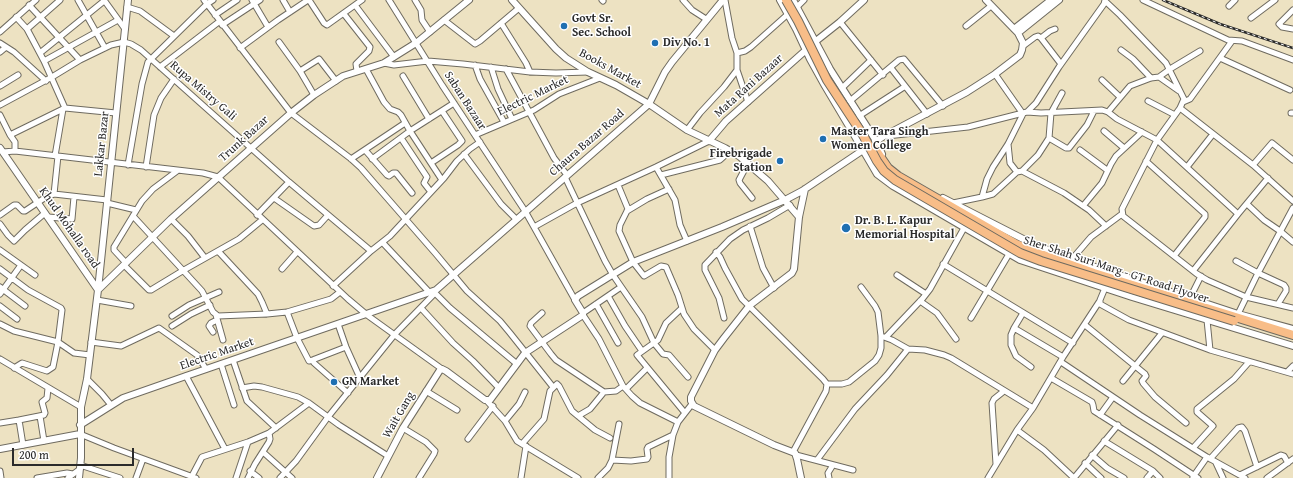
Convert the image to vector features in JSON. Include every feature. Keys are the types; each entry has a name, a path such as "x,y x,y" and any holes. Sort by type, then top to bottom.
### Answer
{"main road":[{"name":"Sher Shah Suri Marg - GT Road Flyover","path":"786,0 828,80 884,171 896,180 1020,253 1041,261 1293,339"},
{"name":"Sher Shah Suri Marg - GT Road Flyover","path":"792,0 832,79 882,161 898,176 1016,244 1035,252 1094,273 1293,334"}],"street":[{"path":"0,32 36,0"},
{"path":"26,29 60,0"},
{"path":"78,0 105,48"},
{"path":"40,53 87,16 104,0 125,29"},
{"name":"Lakkar Bazar","path":"98,290 128,0"},
{"path":"128,165 146,66 150,59 206,2 213,0"},
{"path":"215,14 237,0"},
{"path":"160,68 221,23 253,2 260,0"},
{"path":"283,0 290,12"},
{"path":"240,48 308,0 326,25 328,25 344,14 355,3 362,0"},
{"name":"Saban Bazaar","path":"389,0 525,211 576,300"},
{"path":"415,0 421,10 423,22 428,34"},
{"name":"Trunk Bazar","path":"98,290 171,218 291,113 314,95 348,74 384,63 394,57 428,34 469,0"},
{"name":"Books Market","path":"512,0 561,53 588,72 616,85 649,104 687,130 730,151 748,163 768,181 799,217"},
{"path":"683,0 692,10 706,19"},
{"path":"724,0 732,38 737,53 738,70 748,102"},
{"name":"Chaura Bazar Road","path":"443,285 525,211 649,104 665,72 706,19 724,0"},
{"path":"780,0 828,92 877,174 888,183 1020,260 1206,320 1293,346"},
{"path":"792,0 842,88 876,141 889,166 953,203 1031,243 1072,259 1238,314 1293,329"},
{"path":"797,7 804,0"},
{"path":"816,41 864,0"},
{"path":"678,422 640,403 632,396 625,387 583,314 576,300 578,296 633,262 722,227 785,200 805,189 884,136 943,106 995,74 1020,55 1023,43 1016,31 986,0"},
{"path":"1016,31 1051,0"},
{"path":"1016,31 1059,0"},
{"path":"1143,0 1232,41 1240,40 1293,60"},
{"path":"1228,6 1235,0"},
{"path":"1251,18 1275,0"},
{"path":"982,197 987,179 993,167 1025,113 1036,102 1105,1 1164,61 1170,69 1184,99 1180,108 1157,140 1122,210 1122,214 1091,237 1072,259"},
{"path":"206,2 291,113 351,159 406,218 467,292 500,321 553,387"},
{"path":"253,2 268,27"},
{"path":"355,3 394,57"},
{"path":"29,5 80,60"},
{"path":"966,26 991,6"},
{"path":"127,7 140,11 174,36"},
{"path":"444,20 470,42 475,44 518,8"},
{"path":"1293,10 1279,25 1293,29"},
{"path":"344,14 370,47 369,51 356,64 357,71"},
{"path":"737,53 745,51 751,47 788,14"},
{"path":"16,17 26,29 40,53 52,77 64,108 56,156 54,194"},
{"path":"44,61 118,20"},
{"path":"840,22 883,75"},
{"path":"501,23 530,72"},
{"path":"1041,38 1055,29"},
{"path":"1023,46 1038,36 1062,64"},
{"path":"1183,102 1190,99 1232,41"},
{"path":"0,105 80,60 111,45 124,42"},
{"name":"Rupa Mistry Gali","path":"124,42 136,46 289,182 371,251"},
{"path":"279,42 300,71 314,95"},
{"path":"0,43 18,55 46,80"},
{"path":"0,52 6,47"},
{"path":"1121,50 1133,59 1152,78"},
{"path":"1108,112 1130,86 1159,77 1200,51"},
{"name":"Mata Rani Bazaar","path":"709,140 748,102 808,54"},
{"path":"1220,58 1290,90"},
{"path":"300,71 319,59 336,81"},
{"path":"850,101 900,60 904,59 943,106"},
{"path":"842,88 871,60"},
{"path":"384,63 394,65 428,62 475,65 530,72 588,72"},
{"path":"475,65 480,79 504,122"},
{"path":"491,67 498,89 512,119"},
{"path":"366,68 384,102 390,109 400,113 442,180"},
{"path":"891,68 927,114"},
{"path":"506,69 554,158 566,176 594,240 613,275 642,317 654,343 663,354 669,355 688,377"},
{"path":"687,130 738,70"},
{"path":"995,74 1025,113"},
{"path":"0,86 18,75"},
{"path":"403,76 429,119"},
{"path":"1159,77 1168,82 1181,93"},
{"name":"Electric Market","path":"475,135 529,112 559,94 600,78"},
{"path":"146,167 154,115 160,98 174,79"},
{"path":"1102,80 1120,97"},
{"path":"859,116 904,86"},
{"path":"953,203 993,194 1038,154 1049,138 1051,113 1062,93"},
{"path":"1148,101 1175,115"},
{"path":"372,159 410,131 454,103"},
{"path":"10,135 64,108 116,114"},
{"path":"1180,108 1253,165 1293,201"},
{"path":"884,136 968,126 1025,113 1102,110 1157,140 1238,214"},
{"path":"430,163 462,141 442,111"},
{"path":"1049,138 1068,148 1087,125 1094,111"},
{"path":"0,115 15,142 15,151"},
{"path":"351,159 406,123"},
{"path":"1104,130 1124,148"},
{"path":"1083,206 1102,183 1113,160 1142,132"},
{"path":"1186,167 1213,134"},
{"path":"401,138 427,177 424,183 431,192"},
{"path":"534,227 577,203 656,167 709,140"},
{"path":"333,286 371,251 383,243 442,180 464,154 480,142"},
{"path":"1253,165 1272,143 1293,160"},
{"path":"1008,144 1010,163 1019,172 1064,193 1094,214 1106,226"},
{"path":"365,150 388,176 396,173 412,193"},
{"path":"1080,150 1108,170"},
{"path":"1,151 15,151 178,170 203,173 218,177 333,286 367,315 396,334 487,401 505,421 515,438 524,445 578,478"},
{"name":"Khud Mohalla road","path":"1,151 98,290"},
{"path":"661,175 720,160 730,151"},
{"path":"464,154 501,204 516,219"},
{"path":"1146,162 1205,214 1205,217 1174,256"},
{"path":"748,163 739,180 752,198"},
{"path":"656,167 675,200 680,225 687,241"},
{"path":"178,170 150,191 136,210 114,247 114,250 125,264 150,291 239,239 262,220"},
{"path":"1193,271 1268,178"},
{"path":"257,215 289,182"},
{"path":"618,185 628,211"},
{"path":"669,189 647,199 628,211 620,225 619,231 633,262 644,276 661,266 665,266 678,295 684,314 692,326 715,350"},
{"path":"669,478 669,457 673,436 678,422 692,404 691,397 715,350 750,305 789,276 794,269 799,217 805,189"},
{"path":"0,215 14,205 17,205 24,212 38,202 54,194 107,202 136,210"},
{"path":"0,224 14,241 25,230 46,215 72,219 74,197"},
{"path":"274,198 314,226 319,225 328,215"},
{"path":"1247,204 1264,220 1293,242"},
{"path":"724,318 719,298 705,267 706,263 730,239 750,226 768,218 790,205"},
{"path":"1238,314 1293,208"},
{"path":"1122,214 1143,233 1193,271 1216,285 1246,297 1293,308"},
{"path":"133,216 184,270 206,297 217,318 223,340"},
{"path":"171,218 188,236 205,258"},
{"path":"750,226 763,268 774,288"},
{"path":"883,336 926,294 964,228"},
{"path":"383,243 433,293 517,364"},
{"path":"0,251 35,275"},
{"path":"218,251 258,294 266,314"},
{"path":"282,269 298,252"},
{"path":"716,252 740,295 826,384 826,391 794,453 801,478"},
{"path":"971,318 1009,254"},
{"path":"1236,261 1285,286 1286,291 1278,304"},
{"path":"943,264 1073,343"},
{"path":"21,265 1,290 25,306"},
{"path":"0,269 37,296 61,308 63,312 53,367 47,371 22,363 14,368"},
{"path":"897,275 926,294"},
{"path":"1190,298 1201,276"},
{"name":"Electric Market","path":"80,425 123,398 433,293 443,285"},
{"path":"826,384 844,384 875,361 881,351 883,336 877,309 861,286"},
{"path":"487,401 491,399 525,353 621,287"},
{"path":"988,478 1017,430 1033,408 1085,325 1099,302 1105,288"},
{"path":"79,478 81,407 87,380 98,290"},
{"path":"172,316 189,305 219,292"},
{"path":"213,332 210,326 211,323 222,316 287,312 331,299 340,292"},
{"path":"280,478 296,461 328,416 396,334 433,293"},
{"path":"608,296 625,326 642,351"},
{"path":"96,300 131,306"},
{"path":"920,301 936,313 956,339"},
{"path":"1099,302 1102,306 1129,320 1162,333 1210,350 1293,374"},
{"path":"596,304 618,343"},
{"path":"172,326 191,314 210,305"},
{"path":"0,306 17,319"},
{"path":"421,308 453,343 473,360 499,388"},
{"path":"682,308 666,323 660,337 637,356 685,413"},
{"path":"287,312 297,338 309,361 346,347"},
{"path":"542,313 531,323 530,326 556,360 604,392 616,391 625,387 647,368"},
{"path":"1023,313 1014,328 1010,342 1016,356 1031,367"},
{"path":"1206,320 1210,350"},
{"path":"0,324 14,331 58,342 71,352 90,355"},
{"path":"338,324 346,347 360,378"},
{"path":"1085,325 1145,375 1142,383 1155,397 1186,423"},
{"path":"91,342 121,346 159,328 197,355 206,369"},
{"path":"1014,328 1113,397 1209,458 1245,478"},
{"path":"1123,381 1162,333"},
{"path":"883,336 908,349 925,350 944,355 1033,408"},
{"path":"817,460 855,409 887,375 908,349"},
{"path":"0,359 81,407"},
{"path":"233,360 248,403 276,428"},
{"path":"313,360 314,363 348,393"},
{"path":"1193,448 1213,426 1197,412 1197,409 1226,387 1249,362"},
{"path":"221,364 234,405"},
{"path":"1287,372 1293,366"},
{"name":"Wait Gang","path":"377,478 388,456 426,391 439,371 444,370"},
{"path":"186,376 225,449"},
{"path":"1051,378 1092,402 1094,405 1094,411 1118,425 1195,477 1209,458 1238,428 1242,427 1245,431 1257,467"},
{"path":"87,380 111,405"},
{"path":"521,478 524,445 544,419 549,393 557,384 571,408 578,416 595,430 610,438"},
{"path":"242,388 254,386 291,394 309,403 388,456"},
{"path":"0,422 44,415 45,413 42,402 47,398 48,388"},
{"path":"426,391 457,410"},
{"path":"996,464 992,403 994,399 1004,391"},
{"path":"505,421 519,404 525,392"},
{"path":"578,416 590,409 604,392"},
{"path":"1100,415 1113,397"},
{"path":"0,449 80,434 194,477 202,457 248,442 269,433 309,403"},
{"path":"692,404 774,445 794,453 853,470"},
{"path":"468,439 493,406"},
{"path":"40,416 44,441"},
{"path":"19,420 23,445"},
{"path":"598,478 608,468 612,460 619,424"},
{"path":"1017,430 1044,450 1074,478 1092,454 1118,425"},
{"path":"404,428 426,442 434,451 434,454 418,478"},
{"path":"248,478 250,471 270,440 269,433"},
{"path":"612,460 631,461 647,459 648,447 673,436"},
{"path":"1104,441 1153,471 1160,478"},
{"path":"236,478 248,442"},
{"path":"262,452 292,478"},
{"path":"1092,454 1103,465 1124,478"},
{"path":"1240,475 1281,455 1291,461 1267,478"},
{"path":"136,478 143,458"},
{"path":"1216,462 1223,478"},
{"path":"1085,463 1101,478"},
{"path":"829,478 828,473 833,465"},
{"path":"68,478 80,467"},
{"path":"80,467 120,478"},
{"path":"0,471 1,478"},
{"path":"250,471 259,478"},
{"path":"1147,478 1153,471"},
{"path":"37,478 67,473 73,474"}],"railway":[{"path":"1163,0 1220,24 1293,48"}],"place":[{"name":"Govt Sr. Sec. School","path":"564,26"},
{"name":"Div No. 1","path":"655,43"},
{"name":"Master Tara Singh Women College","path":"823,139"},
{"name":"Firebrigade Station","path":"780,161"},
{"name":"Dr. B. L. Kapur Memorial Hospital","path":"846,228"},
{"name":"GN Market","path":"334,382"}]}
